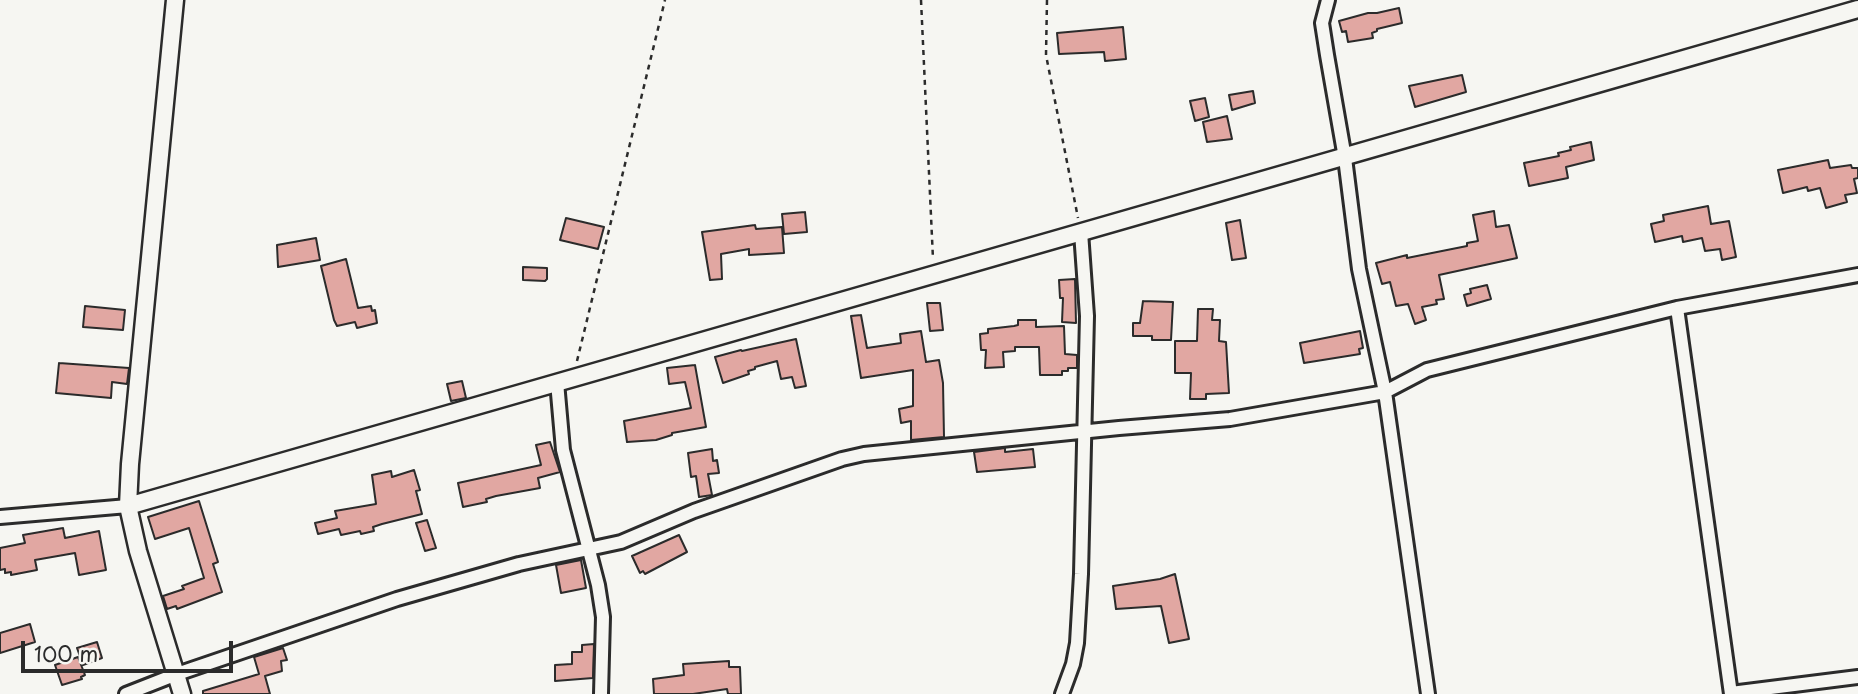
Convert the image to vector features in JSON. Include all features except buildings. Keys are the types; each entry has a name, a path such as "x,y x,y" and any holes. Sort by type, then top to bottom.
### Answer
{"street":[{"path":"175,0 128,506 138,551 182,694"},
{"path":"1328,0 1322,23 1345,158 1359,269 1385,392 1428,694"},
{"path":"0,517 128,506 1858,9"},
{"path":"1062,694 1073,664 1078,623 1087,316 1081,232"},
{"path":"126,694 397,599 519,564 621,542 694,511 842,459 864,454 1084,431 1230,419 1385,392 1427,370 1676,308 1858,275"},
{"path":"1676,308 1731,694 1858,677"},
{"path":"565,380 563,450 603,617 601,694"}],"path":[{"path":"565,380 665,0"},
{"path":"920,0 934,273"},
{"path":"1047,0 1046,55 1081,232"}]}
